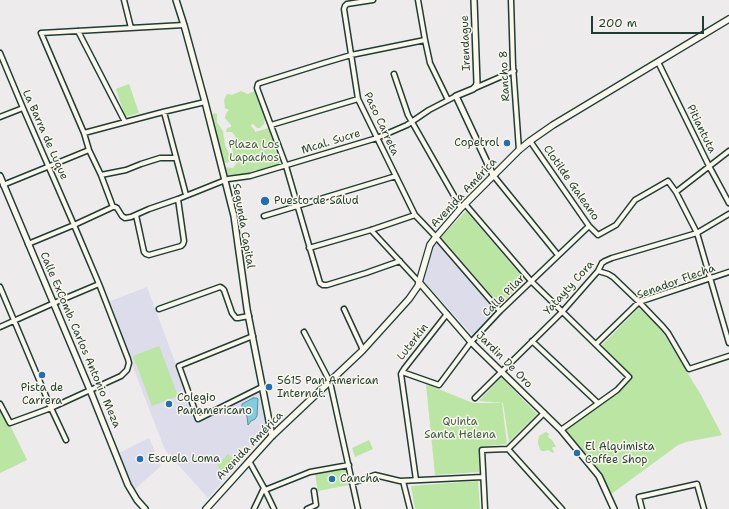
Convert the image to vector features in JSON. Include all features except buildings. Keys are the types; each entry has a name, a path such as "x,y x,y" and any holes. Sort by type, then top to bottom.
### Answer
{"main road":[{"name":"Avenida América","path":"206,509 272,436 363,350 409,299 419,282 430,245 463,206 519,150 553,126 729,19"}],"street":[{"path":"124,0 131,28"},
{"name":"Segunda Capital","path":"176,0 205,102 234,216 249,316 272,436"},
{"name":"Paso Carreta","path":"373,0 350,3 345,6 344,12 358,99 415,216 436,237 500,311"},
{"path":"418,0 432,69 448,100"},
{"name":"Irendague","path":"473,89 476,86 477,77 474,0"},
{"name":"Rancho 8","path":"511,0 519,150"},
{"path":"178,199 184,241 183,244 149,255 146,254 144,252 136,215 125,218 117,208 113,207 101,175 89,150 84,133 41,33 184,25"},
{"path":"78,31 125,122"},
{"path":"400,261 327,285 321,284 309,248 286,166 258,91 258,84 260,82 351,56 425,40"},
{"name":"La Barra de Luque","path":"0,53 99,284 129,363 127,370 123,375 51,408 10,424 0,404"},
{"name":"Pitiantuta","path":"658,62 709,166 729,203"},
{"path":"514,71 456,96 493,175 558,255"},
{"path":"394,74 408,115 463,206 531,281 629,377 617,390 561,430"},
{"name":"Mcal. Sucre","path":"136,215 155,206 178,199 225,180 250,176 377,138 403,128 429,110 456,96"},
{"path":"271,125 358,99"},
{"path":"84,133 205,102"},
{"path":"0,117 23,108"},
{"path":"164,112 186,195"},
{"name":"Clotilde Galeano","path":"530,141 589,226 598,235 616,225 635,200 668,181 676,192"},
{"path":"3,184 89,150"},
{"path":"729,151 676,192 697,232 729,343"},
{"path":"101,175 126,170 160,158 176,158"},
{"name":"Calle ExComb. Carlos Antonio Meza","path":"0,176 54,303 128,485 137,500 146,509"},
{"path":"264,216 396,176"},
{"path":"28,244 113,207"},
{"name":"Yatayty Cora","path":"475,398 562,312 598,271 602,263 697,232 729,214"},
{"path":"309,248 415,216"},
{"name":"Calle Pilar","path":"402,372 439,385 471,342 500,311 589,226"},
{"name":"Jardin De Oro","path":"371,230 471,342 561,430 600,476 611,508"},
{"path":"598,271 613,277 668,333 689,369 729,356"},
{"name":"Senador Flecha","path":"596,344 639,302 729,272"},
{"path":"0,327 99,284"},
{"path":"0,287 66,440"},
{"path":"159,309 220,287 224,290 232,313 236,318 249,316"},
{"path":"344,309 363,350"},
{"name":"Luterkin","path":"416,480 402,372 447,314"},
{"path":"304,332 330,382 358,509"},
{"path":"253,336 178,366 198,419 262,387"},
{"path":"532,341 598,403"},
{"path":"485,509 482,450 508,449 544,413"},
{"path":"508,449 562,509"},
{"path":"248,461 265,489 274,509"},
{"path":"254,509 265,489 310,472 348,465"},
{"path":"352,483 375,475 400,481 483,477"},
{"path":"403,481 410,509"},
{"path":"642,509 639,497 697,484 704,509"},
{"path":"307,509 316,505 314,491"}],"shaded area":[{"path":"438,243 496,311 472,335 423,280 433,247"},
{"name":"Colegio Panamericano","path":"147,287 197,421 259,390 268,431 208,498 165,450 108,302"},
{"name":"Escuela Loma","path":"149,438 161,466 134,490 119,453"}],"green space":[{"path":"129,84 139,113 125,117 116,89"},
{"name":"Plaza Los Lapachos","path":"241,91 248,94 257,91 261,100 265,101 267,107 263,113 265,118 264,124 260,128 257,128 253,124 251,126 255,132 269,128 271,137 276,140 274,145 275,151 278,151 281,160 278,166 263,170 255,170 240,175 239,173 238,176 229,176 224,168 233,168 236,164 232,155 233,152 230,140 235,138 235,136 232,132 226,131 227,128 231,127 231,125 225,118 226,113 229,110 225,108 224,100 227,94 232,95"},
{"path":"214,113 217,114 217,122 223,131 225,145 230,155 231,160 227,163 223,162 218,147 217,135 212,116"},
{"path":"466,211 525,280 500,305 441,237"},
{"path":"639,308 656,324 665,336 701,395 722,435 678,445 610,495 603,476 564,430 633,378 602,345"},
{"path":"159,346 178,396 152,406 133,356"},
{"path":"501,377 537,414 509,442 503,403 479,401"},
{"name":"Quinta Santa Helena","path":"426,384 473,403 502,403 507,444 482,447 480,450 479,472 435,475"},
{"path":"0,405 27,460 0,473"},
{"path":"546,432 549,434 548,437 556,446 552,448 553,453 548,450 541,451 539,447 539,436"},
{"path":"369,440 373,449 355,457 352,448"},
{"path":"228,454 236,461 225,474 217,466"},
{"name":"Cancha","path":"346,467 349,485 318,491 315,473"},
{"path":"478,481 480,509 415,509 411,486"}],"water":[{"path":"253,398 258,399 257,416 248,425 247,416 242,410 242,404"}],"place":[{"name":"Copetrol","path":"507,143"},
{"name":"Puesto de Salud","path":"265,201"},
{"name":"Pista de Carrera","path":"42,375"},
{"name":"5615 Pan American Internat.","path":"269,387"},
{"name":"Colegio Panamericano","path":"169,404"},
{"name":"El Alquimista Coffee Shop","path":"577,453"},
{"name":"Escuela Loma","path":"140,459"},
{"name":"Cancha","path":"332,479"}]}
